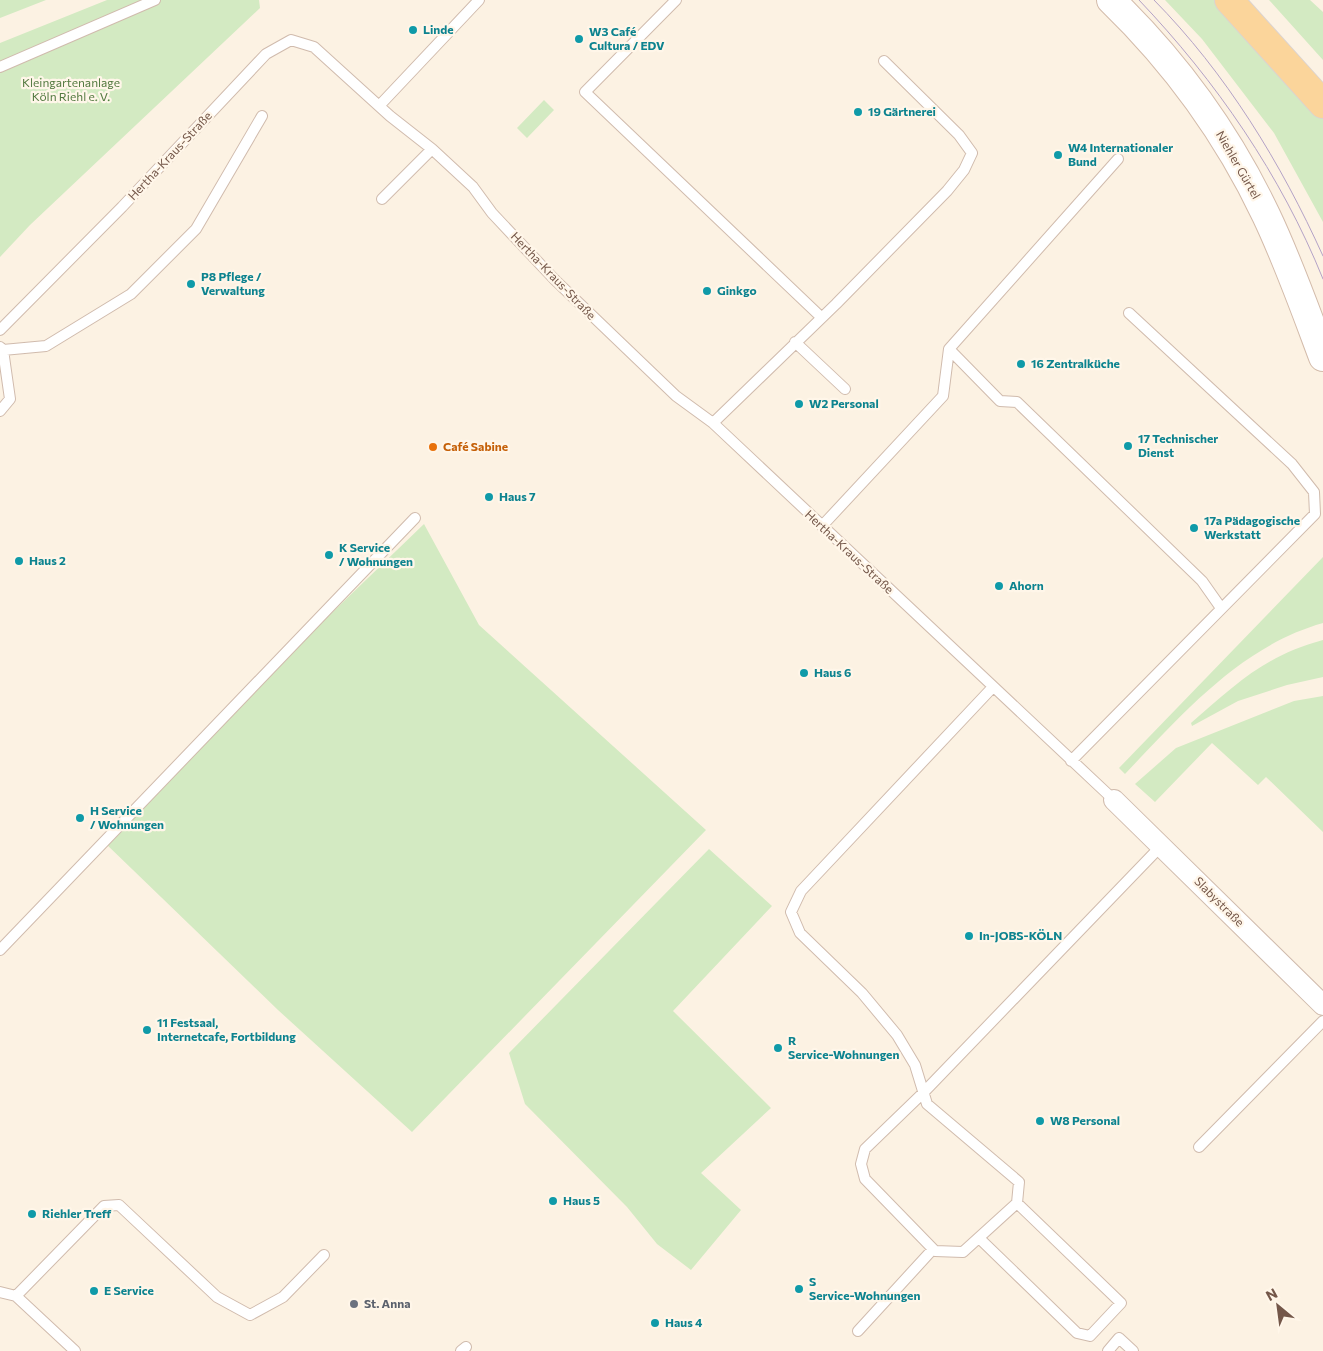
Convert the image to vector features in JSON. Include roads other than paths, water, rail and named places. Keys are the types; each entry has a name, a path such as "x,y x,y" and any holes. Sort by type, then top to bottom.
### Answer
{"main road":[{"name":"Niehler Gürtel","path":"1111,0 1177,72 1240,166 1282,251 1323,356"},
{"path":"1229,0 1323,104"},
{"path":"1242,0 1323,89"}],"street":[{"name":"Slabystraße","path":"1114,800 1323,1005"}],"lane":[{"path":"0,67 155,0"},
{"path":"379,106 479,0"},
{"path":"676,0 585,92 821,317"},
{"name":"Hertha-Kraus-Straße","path":"0,330 122,207 266,54 292,40 314,47 473,187 492,213 555,280 676,396 713,423 992,688 1114,800"},
{"path":"713,423 947,191 964,170 972,153 959,135 884,61"},
{"path":"0,411 10,399 2,349 46,346 130,294 196,229 262,116"},
{"path":"382,199 432,149"},
{"path":"822,526 942,396 949,349 1118,159"},
{"path":"1071,761 1314,514 1314,492 1292,464 1129,312"},
{"path":"796,342 845,389"},
{"path":"949,349 1000,400 1017,402 1202,581 1221,608"},
{"path":"0,950 414,518"},
{"path":"992,688 801,891 791,912 800,933 862,993 897,1035 915,1065 922,1093 927,1104 1018,1182 1017,1203 963,1252 945,1252 933,1249 865,1179 861,1164 865,1149 922,1093 1161,846"},
{"path":"1199,1146 1323,1021"},
{"path":"979,1238 1077,1333 1090,1336 1121,1303 1017,1203"},
{"path":"16,1296 104,1206 120,1205 217,1297 250,1315 283,1297 324,1255"},
{"path":"858,1331 933,1249"},
{"path":"0,1292 16,1296 75,1351"},
{"path":"1108,1351 1119,1338 1133,1351"}],"tram line":[{"path":"1139,0 1194,63 1244,131 1267,166 1287,203 1323,279"},
{"path":"1154,0 1205,58 1250,120 1289,187 1323,256"}],"place":[{"name":"Linde","path":"413,30"},
{"name":"W3 Café Cultura / EDV","path":"579,39"},
{"name":"19 Gärtnerei","path":"858,112"},
{"name":"W4 Internationaler Bund","path":"1058,155"},
{"name":"P8 Pflege / Verwaltung","path":"191,284"},
{"name":"Ginkgo","path":"707,291"},
{"name":"16 Zentralküche","path":"1021,364"},
{"name":"W2 Personal","path":"799,404"},
{"name":"17 Technischer Dienst","path":"1128,446"},
{"name":"Café Sabine","path":"433,447"},
{"name":"Haus 7","path":"489,497"},
{"name":"17a Pädagogische Werkstatt","path":"1194,528"},
{"name":"K Service / Wohnungen","path":"329,555"},
{"name":"Haus 2","path":"19,561"},
{"name":"Ahorn","path":"999,586"},
{"name":"Haus 6","path":"804,673"},
{"name":"H Service / Wohnungen","path":"80,818"},
{"name":"In-JOBS-KÖLN","path":"969,936"},
{"name":"11 Festsaal, Internetcafe, Fortbildung","path":"147,1030"},
{"name":"R Service-Wohnungen","path":"778,1048"},
{"name":"W8 Personal","path":"1040,1121"},
{"name":"Haus 5","path":"553,1201"},
{"name":"Riehler Treff","path":"32,1214"},
{"name":"S Service-Wohnungen","path":"799,1289"},
{"name":"E Service","path":"94,1291"},
{"name":"St. Anna","path":"354,1304"},
{"name":"Haus 4","path":"655,1323"}],"park label":[{"name":"Kleingartenanlage Köln Riehl e. V.","path":"71,90"}]}
